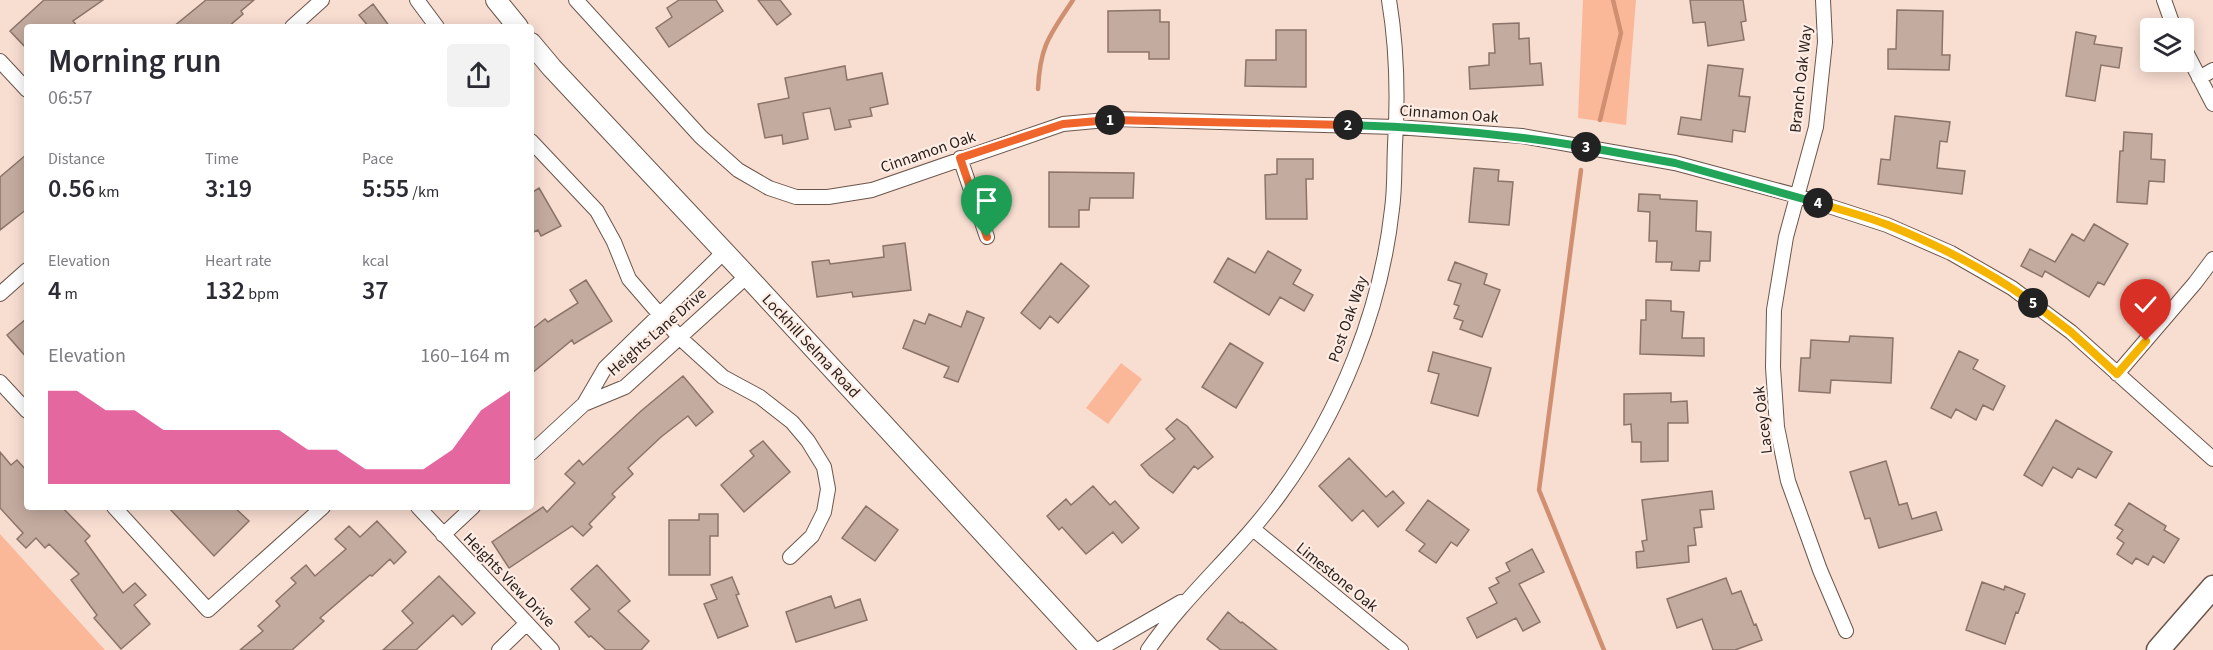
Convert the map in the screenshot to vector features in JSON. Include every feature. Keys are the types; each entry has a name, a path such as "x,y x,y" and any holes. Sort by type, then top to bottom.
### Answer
{"main road":[{"path":"496,0 516,24"},
{"name":"Lockhill Selma Road","path":"534,47 1091,650"},
{"path":"2158,650 2213,587"}],"street":[{"path":"295,24 322,0"},
{"path":"417,0 435,24"},
{"name":"Post Oak Way","path":"1148,650 1188,597 1253,529 1281,494 1315,443 1342,387 1365,330 1382,270 1392,209 1396,127 1393,26 1389,0"},
{"name":"Branch Oak Way","path":"1798,196 1816,127 1825,42 1823,0"},
{"path":"2164,0 2170,18"},
{"name":"Cinnamon Oak","path":"579,1 701,137 738,170 769,189 796,197 828,197 872,190 1063,124 1118,119 1396,127 1522,136 1675,163 1798,196 1887,225 1952,253 2012,288 2071,332 2213,459"},
{"path":"0,61 24,87"},
{"path":"2194,68 2213,105"},
{"path":"2199,78 2213,70"},
{"path":"534,144 597,211 614,242 628,279 679,337 723,377 760,398 792,422 808,441 824,467 828,489 824,512 812,536 790,557"},
{"path":"960,158 987,237"},
{"name":"Lacey Oak","path":"1798,196 1786,237 1774,310 1773,367 1777,427 1788,481 1820,570 1846,631"},
{"name":"Heights Lane Drive","path":"534,450 584,404 605,368 724,252"},
{"path":"2117,374 2195,284 2213,259"},
{"path":"0,294 24,273"},
{"name":"Heights Lane Drive","path":"584,404 625,387 747,276"},
{"path":"0,382 24,408"},
{"path":"117,510 208,610 320,510"},
{"name":"Heights View Drive","path":"421,510 552,650"},
{"path":"443,535 470,510"},
{"name":"Limestone Oak","path":"1253,529 1401,650"},
{"name":"Post Oak Way","path":"1098,650 1188,597"},
{"path":"499,650 527,623"}],"shaded area":[{"path":"1583,0 1636,0 1626,125 1578,118"},
{"path":"1121,363 1142,379 1108,424 1086,408"},
{"path":"0,534 105,650 0,650"}],"building":[{"path":"44,0 103,0 73,21 76,24 24,24 24,46 10,31"},
{"path":"206,0 254,0 241,11 243,14 231,24 177,24"},
{"path":"679,0 716,0 723,11 669,47 656,28 672,17 667,8"},
{"path":"758,0 780,0 791,14 777,25"},
{"path":"1690,0 1743,0 1746,21 1741,22 1744,40 1708,46 1705,22 1693,23"},
{"path":"373,4 388,24 366,24 359,15"},
{"path":"1160,10 1160,22 1169,22 1169,59 1149,59 1149,52 1108,52 1108,11"},
{"path":"1897,10 1943,11 1942,55 1950,55 1949,70 1888,69 1888,49 1896,49"},
{"path":"1519,23 1519,39 1529,38 1530,64 1541,63 1543,85 1470,89 1469,67 1489,65 1489,53 1495,53 1493,24"},
{"path":"1276,30 1306,30 1306,87 1245,86 1246,60 1276,60"},
{"path":"2076,32 2096,36 2094,44 2122,48 2119,68 2101,65 2095,101 2066,96"},
{"path":"1708,65 1743,69 1739,96 1750,97 1745,132 1733,130 1732,142 1678,134 1681,117 1701,120"},
{"path":"845,66 847,80 882,73 888,104 870,108 872,116 849,120 851,127 835,130 830,108 803,113 808,139 783,144 782,135 765,138 758,104 789,98 785,78"},
{"path":"1895,116 1950,122 1947,142 1940,141 1937,168 1965,171 1962,194 1878,184 1881,159 1890,160"},
{"path":"2124,132 2152,134 2151,159 2165,160 2164,182 2149,181 2147,204 2117,202 2120,151 2123,151"},
{"path":"24,157 24,211 0,230 0,177"},
{"path":"1277,159 1313,159 1313,179 1306,179 1307,219 1266,219 1265,175 1277,174"},
{"path":"1474,168 1499,170 1498,181 1513,182 1509,225 1469,222"},
{"path":"1049,172 1134,173 1133,198 1090,198 1089,210 1079,210 1079,227 1049,227"},
{"path":"539,188 561,226 541,236 538,230 534,232 534,191"},
{"path":"1639,194 1660,195 1660,199 1697,201 1696,231 1711,232 1710,261 1700,261 1699,271 1671,270 1672,262 1656,262 1657,241 1649,241 1650,212 1638,211"},
{"path":"2094,224 2128,244 2104,285 2098,282 2089,297 2045,271 2042,277 2021,266 2030,249 2055,262 2072,234 2084,241"},
{"path":"905,243 911,290 853,297 852,292 817,297 812,262 829,260 830,264 884,257 883,246"},
{"path":"1268,251 1301,270 1293,284 1313,295 1304,311 1280,297 1269,315 1214,282 1228,258 1255,273"},
{"path":"1455,262 1487,274 1484,284 1500,290 1482,337 1460,329 1463,321 1454,318 1459,306 1454,304 1461,284 1448,280"},
{"path":"1061,263 1089,286 1058,323 1050,316 1040,329 1021,313"},
{"path":"586,280 612,321 574,344 572,340 534,372 534,328 545,319 548,322 578,303 570,290"},
{"path":"1646,300 1671,301 1671,311 1684,312 1682,338 1704,338 1704,356 1640,354 1641,320 1646,320"},
{"path":"967,311 984,318 958,382 944,377 949,367 903,348 914,320 925,324 929,314 961,327"},
{"path":"24,321 24,355 7,335"},
{"path":"1850,336 1893,338 1891,383 1831,380 1830,393 1799,391 1801,358 1810,358 1811,340 1849,342"},
{"path":"1230,343 1263,363 1236,408 1202,387"},
{"path":"1959,351 1978,360 1973,369 2005,386 1993,410 1983,405 1976,420 1956,409 1951,418 1931,408"},
{"path":"1433,352 1491,368 1478,416 1431,403 1439,374 1428,371"},
{"path":"683,376 713,412 696,426 688,416 661,437 628,468 633,474 612,494 615,497 589,524 592,527 583,536 572,526 509,568 492,542 543,507 547,512 575,483 565,474 579,460 583,465"},
{"path":"1671,393 1671,402 1687,401 1688,423 1668,423 1668,461 1641,462 1641,442 1632,442 1631,424 1624,425 1624,394"},
{"path":"1177,419 1187,426 1213,457 1198,469 1194,466 1173,493 1150,476 1141,465 1175,439 1166,429"},
{"path":"2056,420 2112,452 2096,478 2078,468 2072,478 2053,467 2042,486 2024,475"},
{"path":"763,441 790,472 744,512 721,485 754,456 750,451"},
{"path":"0,452 11,465 17,460 24,468 24,510 65,510 90,536 85,541 123,593 135,583 146,595 134,605 150,624 121,649 94,618 97,615 71,580 79,574 49,544 45,548 36,538 26,548 17,539 23,533 0,508"},
{"path":"1349,458 1386,497 1393,491 1404,503 1378,527 1363,510 1352,521 1319,486"},
{"path":"1886,461 1899,505 1907,503 1912,519 1936,512 1942,530 1879,548 1870,518 1865,519 1850,472"},
{"path":"1093,486 1110,505 1115,501 1139,528 1122,543 1113,532 1086,554 1062,527 1059,530 1047,516 1066,499 1071,505"},
{"path":"1712,491 1714,509 1700,510 1702,527 1694,528 1696,545 1688,546 1689,562 1637,568 1636,552 1644,551 1642,541 1647,540 1642,500"},
{"path":"1428,500 1469,530 1457,546 1451,542 1436,563 1419,551 1425,544 1406,530"},
{"path":"2129,503 2166,526 2164,530 2179,539 2164,563 2153,556 2148,565 2136,558 2132,564 2117,554 2124,543 2117,538 2123,530 2115,525"},
{"path":"866,506 898,530 875,561 842,538"},
{"path":"171,510 237,510 249,521 214,556"},
{"path":"699,514 718,514 718,536 710,536 710,575 669,575 669,520 699,520"},
{"path":"377,521 406,552 394,564 390,559 372,576 370,575 320,618 324,621 292,650 240,650 263,631 258,626 280,606 276,601 296,583 291,578 306,565 315,576 346,549 335,539 349,526 360,537"},
{"path":"1532,549 1544,572 1519,584 1540,622 1523,631 1516,618 1477,638 1467,618 1497,603 1489,588 1499,583 1496,578 1510,571 1506,563"},
{"path":"597,565 630,601 618,611 649,641 641,650 606,650 575,622 590,609 571,589"},
{"path":"439,576 475,613 462,625 453,615 416,650 383,650 413,623 402,611"},
{"path":"732,577 748,626 718,638 704,604 717,599 711,585"},
{"path":"1726,578 1732,594 1741,591 1762,640 1735,650 1713,650 1702,619 1677,628 1667,599"},
{"path":"1982,582 2004,590 2005,586 2025,594 2005,644 1966,630"},
{"path":"831,596 835,608 860,599 867,620 796,642 786,612"},
{"path":"1228,612 1277,650 1221,650 1207,639"}],"waterway":[{"path":"1038,89 1044,51 1058,22 1073,0"},
{"path":"1600,120 1621,33 1613,0"},
{"path":"1581,170 1539,490 1604,650"}],"route":[{"path":"987,237 960,158 1063,124 1118,119 1396,127 1522,136 1675,163 1798,196 1887,225 1952,253 2012,288 2071,332 2117,374 2146,341"}]}
